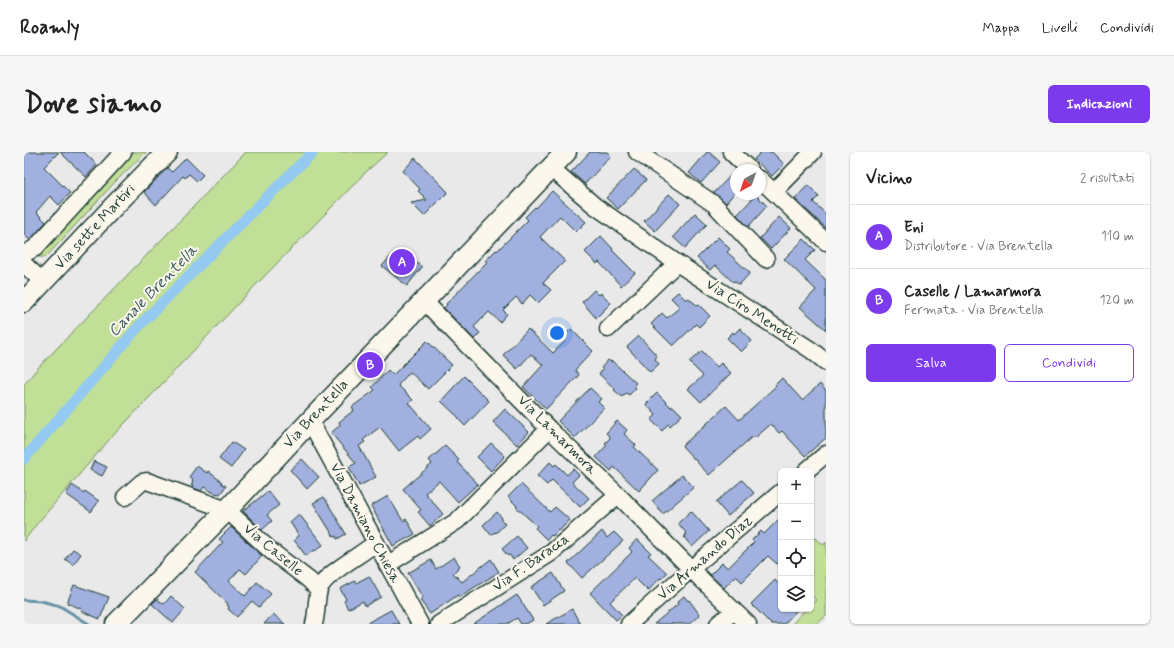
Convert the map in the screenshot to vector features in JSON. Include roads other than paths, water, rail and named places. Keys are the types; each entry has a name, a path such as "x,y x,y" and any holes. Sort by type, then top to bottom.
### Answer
{"main road":[{"name":"Via sette Martiri","path":"24,302 32,271 113,207 167,152"},
{"name":"Via Brentella","path":"116,624 227,510 566,152"}],"street":[{"path":"24,254 35,248 123,152"},
{"path":"637,152 714,204 766,259"},
{"path":"731,152 744,164"},
{"path":"774,192 813,152"},
{"name":"Via Ciro Menotti","path":"551,168 595,206 677,263 811,350 826,362"},
{"path":"766,185 826,242"},
{"path":"608,329 677,263"},
{"name":"Via Lamarmora","path":"424,301 549,429 748,624"},
{"name":"Via Damiano Chiesa","path":"310,421 420,624"},
{"path":"387,565 457,521 549,429"},
{"path":"810,468 826,454"},
{"path":"126,497 142,482 147,482 227,510"},
{"name":"Via F. Baracca","path":"439,624 551,553 618,495"},
{"name":"Via Armando Diaz","path":"629,624 778,495"},
{"name":"Via Caselle","path":"227,510 271,551 309,580 319,590"},
{"path":"314,624 319,590 322,583 329,576 375,543"},
{"path":"718,624 734,611"}],"waterway":[{"name":"Canale Brentella","path":"24,459 139,326 313,152"},
{"path":"24,600 41,601 60,606 89,624"}],"place":[{"name":"Eni","path":"402,262"},
{"name":"Caselle / Lamarmora","path":"370,365"}]}
